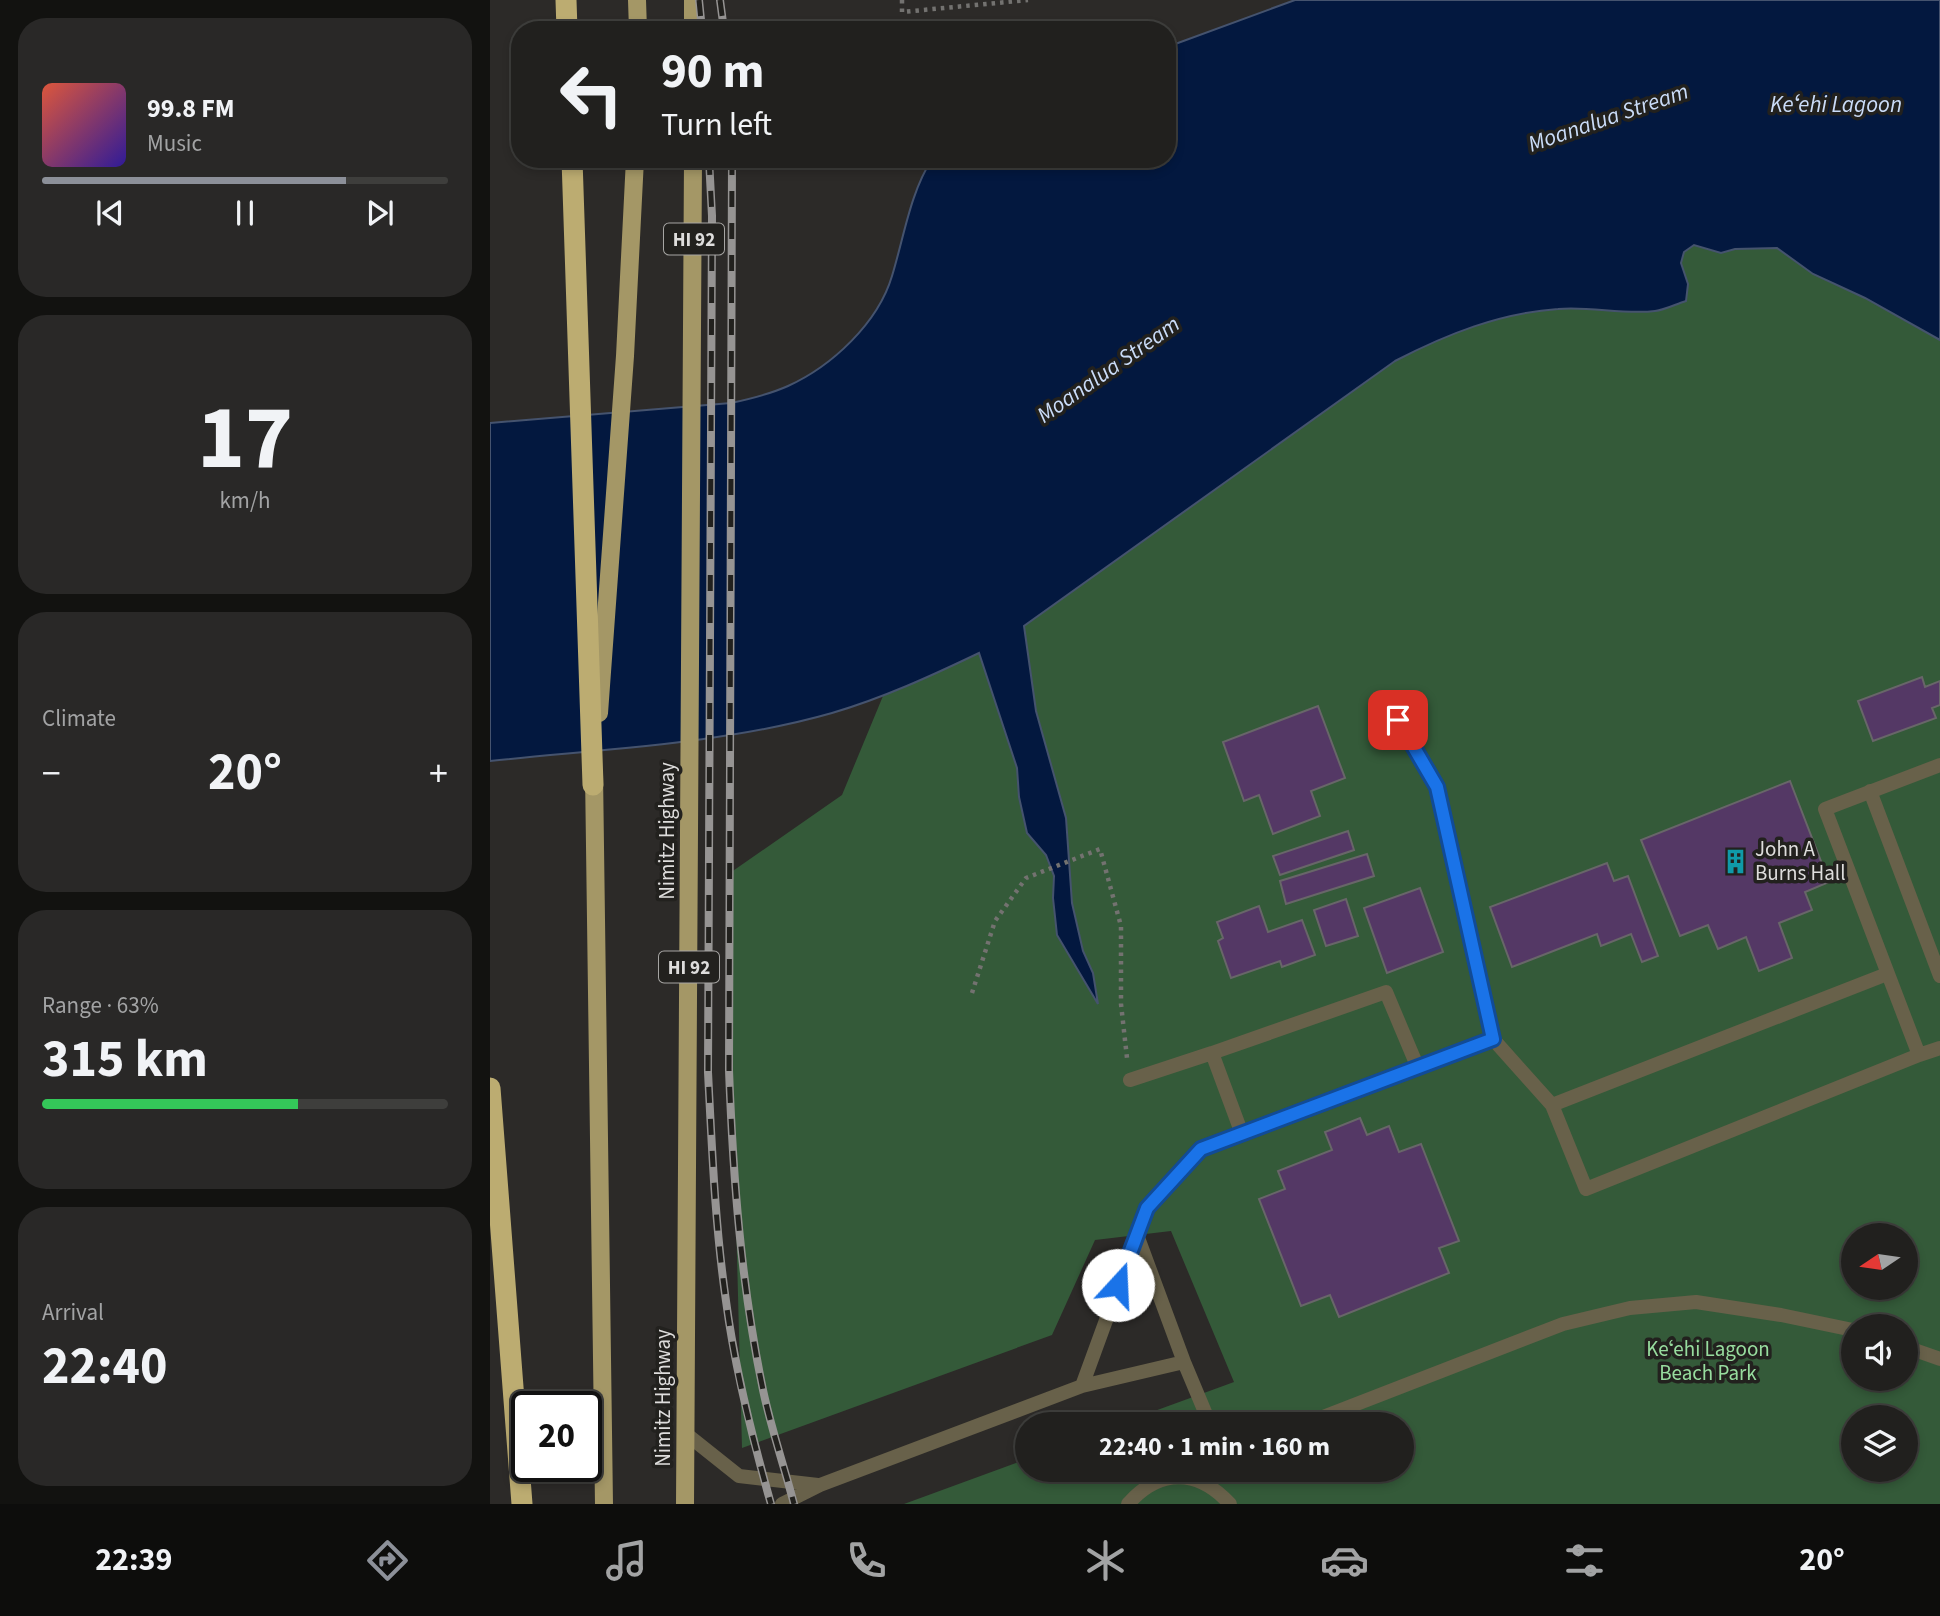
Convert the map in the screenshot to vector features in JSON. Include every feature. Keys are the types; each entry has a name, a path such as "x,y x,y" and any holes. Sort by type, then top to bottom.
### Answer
{"highway":[{"path":"566,0 567,21"},
{"path":"572,168 593,785"},
{"path":"490,1088 522,1504"}],"main road":[{"path":"637,0 638,21"},
{"path":"693,0 693,21"},
{"path":"604,1504 593,785 625,356 635,168"},
{"name":"Nimitz Highway","path":"685,1504 694,168"}],"lane":[{"path":"1398,720 1437,787 1493,1039 1552,1105 1586,1189 1940,1048"},
{"path":"1919,1055 1825,809 1940,765"},
{"path":"1870,791 1940,976"},
{"path":"1552,1105 1887,974"},
{"path":"1130,1080 1386,992 1418,1068"},
{"path":"1082,1386 1147,1208 1201,1149 1493,1039"},
{"path":"1212,1053 1242,1134"},
{"path":"1137,1235 1205,1412"},
{"path":"1336,1412 1563,1324 1630,1308 1696,1302 1841,1328"},
{"path":"1918,1350 1938,1355"},
{"path":"782,1504 820,1485 1082,1386 1184,1362"},
{"path":"685,1433 739,1476 820,1485"},
{"path":"1128,1504 1141,1490 1155,1482"},
{"path":"1210,1482 1230,1504"}],"path":[{"path":"902,0 902,12 1028,0"},
{"path":"972,993 995,921 1026,878 1100,849 1121,926 1121,1004 1130,1080"}],"green space":[{"name":"Keʻehi Lagoon Beach Park","path":"1694,245 1721,253 1735,249 1777,248 1813,274 1865,298 1940,340 1940,1504 904,1504 1015,1463 1015,1482 1414,1482 1414,1412 1152,1412 1234,1382 1171,1231 1095,1240 1052,1335 742,1448 727,875 842,795 883,696 933,675 1024,626 1395,361 1474,326 1516,315 1571,308 1656,311 1688,284 1681,263 1684,252"}],"water":[{"path":"1295,0 1940,0 1940,340 1865,298 1813,274 1777,248 1735,249 1721,253 1694,245 1684,252 1681,263 1688,284 1686,301 1655,311 1570,308 1515,315 1474,326 1395,361 1024,626 1036,711 1066,818 1072,903 1083,951 1093,973 1098,1004 1057,935 1053,898 1054,876 1046,855 1027,833 1019,797 1017,768 979,653 870,701 791,723 706,739 490,761 490,423 731,403 774,391 805,377 837,355 865,326 876,310 892,276 908,216 926,168 1176,168 1176,44"}],"building":[{"path":"1922,677 1925,687 1940,681 1940,705 1932,708 1936,718 1873,741 1858,701"},
{"path":"1318,706 1345,778 1311,791 1320,816 1273,834 1259,795 1244,801 1223,742"},
{"name":"John A Burns Hall","path":"1790,781 1829,882 1805,892 1812,910 1779,923 1792,958 1759,971 1746,937 1718,949 1708,925 1680,936 1641,840"},
{"path":"1348,831 1354,850 1280,875 1273,856"},
{"path":"1367,854 1374,876 1286,904 1280,881"},
{"path":"1607,863 1614,881 1628,876 1658,956 1642,962 1631,934 1601,946 1597,934 1512,967 1490,907"},
{"path":"1420,888 1443,952 1387,973 1364,908"},
{"path":"1346,899 1358,936 1326,946 1314,910"},
{"path":"1259,906 1268,932 1302,920 1315,955 1282,967 1280,961 1231,978 1218,941 1223,938 1217,922"},
{"path":"1360,1118 1367,1135 1389,1126 1399,1152 1421,1144 1459,1241 1439,1248 1449,1273 1339,1317 1330,1295 1301,1306 1259,1199 1285,1189 1278,1171 1332,1150 1325,1132"}],"railway":[{"path":"699,0 701,21"},
{"path":"720,0 723,21"},
{"path":"709,168 712,216 708,1072 717,1215 730,1327 745,1403 771,1504"},
{"path":"732,168 729,1070 739,1230 749,1310 766,1404 794,1504"}],"place":[{"name":"John A Burns Hall","path":"1735,861"}],"route":[{"path":"1118,1285 1147,1208 1201,1149 1493,1039 1437,787 1398,720"}],"water label":[{"name":"Keʻehi Lagoon","path":"1836,104"},
{"name":"Moanalua Stream","path":"1608,117"},
{"name":"Moanalua Stream","path":"1108,369"}]}
